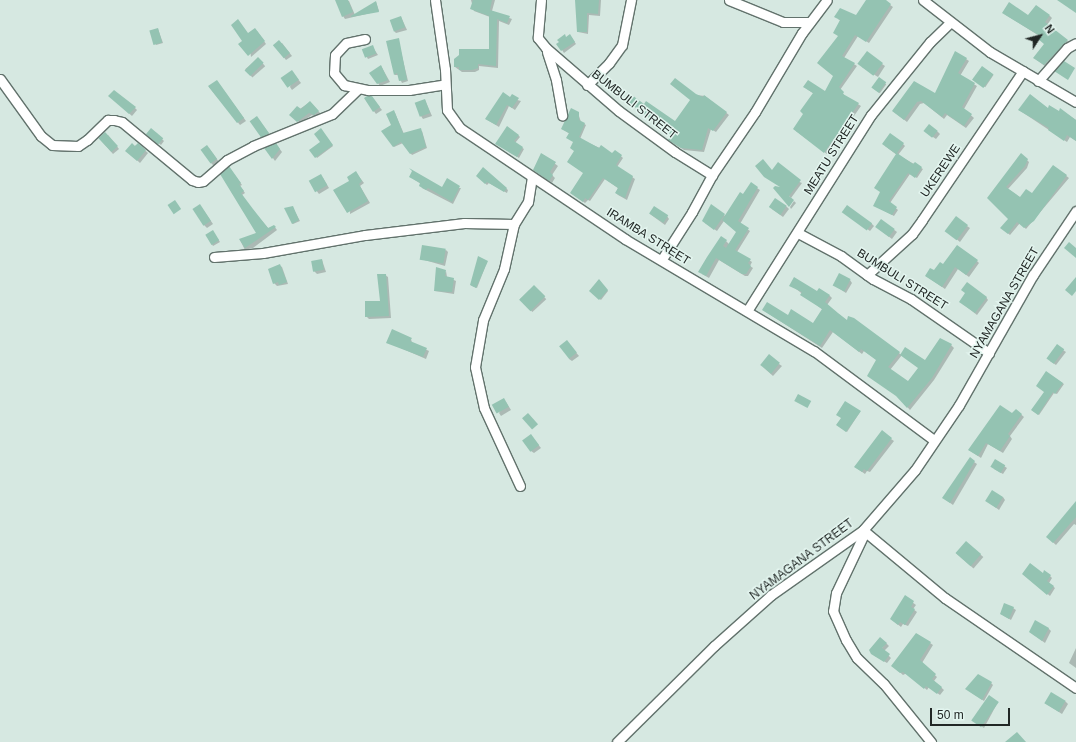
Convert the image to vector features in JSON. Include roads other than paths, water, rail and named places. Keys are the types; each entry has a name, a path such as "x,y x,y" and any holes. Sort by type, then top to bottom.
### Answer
{"street":[{"name":"IRAMBA STREET","path":"435,0 447,110 460,128 532,178 625,239 662,259 717,295 747,310 814,351 934,440"},
{"name":"BUMBULI STREET","path":"541,0 538,38 546,48 587,84 675,152 712,175"},
{"path":"587,84 605,67 622,45 631,0"},
{"path":"729,0 783,22 810,22"},
{"path":"662,259 692,212 712,175 810,22 827,0"},
{"path":"923,0 950,23 990,52 1076,102"},
{"name":"MEATU STREET","path":"747,310 798,233 871,115 930,42 950,23"},
{"path":"365,38 346,43 335,55 334,73 337,79 344,85 358,89 409,90 445,84"},
{"path":"1038,81 1067,48 1076,43"},
{"name":"BUMBULI STREET","path":"546,48 556,80 562,115"},
{"name":"UKEREWE","path":"867,275 915,229 1022,71"},
{"path":"0,79 41,136 52,145 78,146 87,140 108,120 122,122 192,180 198,182 203,181 227,160 253,146 332,114 358,89"},
{"path":"520,486 484,408 475,366 483,320 504,269 514,224 528,202 532,178"},
{"name":"NYAMAGANA STREET","path":"617,742 714,646 771,596 864,532 915,470 959,405 1033,275 1076,211"},
{"path":"214,257 263,253 365,235 464,223 514,224"},
{"name":"BUMBULI STREET","path":"798,233 841,256 867,275 922,307 989,353"},
{"path":"931,742 884,684 857,658 846,640 833,611 836,593 864,532 945,598 1076,688"}]}
